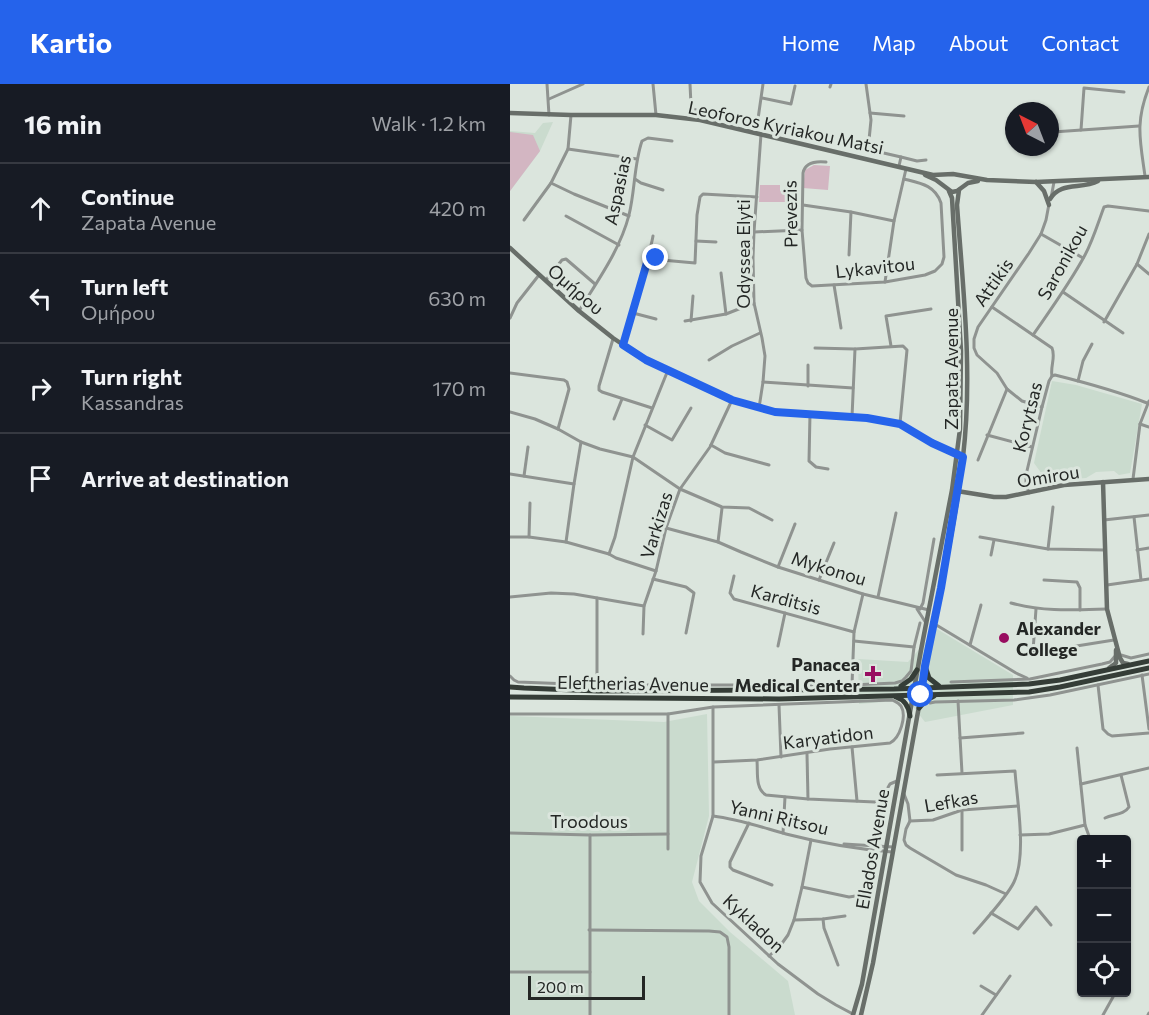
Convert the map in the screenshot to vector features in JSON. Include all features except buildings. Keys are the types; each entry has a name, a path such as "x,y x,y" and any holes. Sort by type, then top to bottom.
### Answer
{"highway":[{"name":"Eleftherias Avenue","path":"510,687 598,691 894,689 1029,684 1060,680 1149,661"},
{"path":"925,666 929,678 940,687"},
{"name":"Eleftherias Avenue","path":"510,697 891,698 939,694 1029,692 1149,668"},
{"path":"894,689 906,684 914,677 917,670"},
{"path":"996,693 996,700"},
{"path":"919,708 925,701 939,694"},
{"path":"891,698 902,699 910,716"}],"main road":[{"name":"Leoforos Kyriakou Matsi","path":"510,113 656,115 700,120 933,175 953,174 987,180 1036,182 1147,177"},
{"name":"Leoforos Kyriakou Matsi","path":"909,169 936,180 954,192 971,182 987,180"},
{"path":"947,189 945,180 949,175"},
{"path":"958,175 962,180 960,188"},
{"path":"1050,199 1060,189 1087,186 1101,180"},
{"path":"1036,182 1044,191 1049,205"},
{"name":"Zapata Avenue","path":"921,688 958,491 967,419 967,336 957,205 960,188"},
{"name":"Zapata Avenue","path":"914,688 923,623 929,610 952,490 960,429 961,351 952,209 947,189"},
{"name":"Ομήρου","path":"510,248 579,311 623,345 646,360 732,400 775,412 867,418 900,424 932,443 963,457"},
{"name":"Omirou","path":"952,490 999,497 1057,486 1149,479"},
{"path":"1102,482 1107,609 1118,655 1124,663 1131,665"},
{"path":"1104,671 1114,666 1118,655"},
{"name":"Ellados Avenue","path":"853,1015 862,984 914,688"},
{"name":"Ellados Avenue","path":"861,1015 873,963 921,688"}],"street":[{"path":"547,84 549,115"},
{"path":"549,99 583,84"},
{"path":"653,84 656,115"},
{"path":"690,84 693,109 753,123 758,119 763,84"},
{"path":"866,84 871,120 869,142 871,147 875,151 917,161 926,160"},
{"path":"762,98 790,104 795,86"},
{"path":"1147,177 1139,126 1149,87"},
{"path":"1081,130 1084,88 1124,92"},
{"path":"870,113 904,116"},
{"path":"524,220 551,183 568,149 571,115"},
{"path":"728,126 730,119"},
{"path":"1059,132 1139,126"},
{"name":"Odyssea Elyti","path":"759,408 765,356 754,303 754,232 761,134"},
{"name":"Aspasias","path":"579,311 619,245 628,216 642,141 648,138 672,141"},
{"path":"568,149 638,159"},
{"path":"899,166 901,157"},
{"name":"Prevezis","path":"808,283 802,230 804,169 813,163 826,162"},
{"path":"885,282 894,221 904,179 909,169"},
{"path":"635,179 663,190"},
{"name":"Lykavitou","path":"808,283 812,286 885,282 928,274 939,267 944,257 939,198 929,187 904,179"},
{"name":"Attikis","path":"1042,407 1022,401 1007,389 996,373 977,355 974,339 978,327 1041,234 1054,182"},
{"path":"551,183 628,216"},
{"path":"649,258 695,263 697,215 700,197 703,194 757,197"},
{"path":"803,205 894,221"},
{"name":"Saronikou","path":"1033,335 1083,258 1104,207 1149,211"},
{"path":"849,255 851,212"},
{"name":"Aspasias","path":"566,216 619,245"},
{"path":"754,232 802,230"},
{"path":"1041,234 1083,258"},
{"path":"1104,322 1137,264 1149,234"},
{"path":"623,345 649,258 653,236"},
{"path":"696,241 716,242"},
{"path":"546,280 562,260 566,259 595,284"},
{"path":"1137,264 1149,274"},
{"path":"721,273 726,314"},
{"path":"510,318 517,303 539,275"},
{"path":"834,285 841,327"},
{"path":"1062,292 1123,333"},
{"path":"691,321 693,296"},
{"path":"685,321 726,314 754,303"},
{"path":"992,308 1053,348 1052,376"},
{"path":"891,347 886,316 931,309"},
{"path":"633,313 656,319"},
{"path":"709,360 760,333"},
{"path":"613,338 598,386 599,390 652,408"},
{"path":"1078,381 1083,361 1092,344"},
{"path":"814,348 855,349 903,346 907,350 900,424"},
{"path":"852,417 855,349"},
{"path":"808,365 808,386"},
{"path":"609,554 633,457 668,370"},
{"path":"510,372 567,382 569,389 558,429"},
{"name":"Korytsas","path":"1029,493 1026,475 1052,376 1078,381 1148,402"},
{"path":"763,382 853,388"},
{"path":"978,460 1007,389"},
{"path":"614,419 622,398"},
{"name":"Varkizas","path":"643,634 644,606 656,571 666,528 680,489 711,445 732,400"},
{"path":"1133,479 1140,424 1148,402"},
{"path":"645,425 672,440 690,408"},
{"path":"510,412 535,419 600,449 633,457 680,489 722,507 749,508 772,520"},
{"path":"810,414 809,461 816,467 828,469"},
{"path":"1140,424 1149,427"},
{"path":"987,435 1033,447"},
{"path":"566,542 581,442"},
{"path":"711,445 725,453 769,465"},
{"path":"524,476 528,447"},
{"path":"510,474 574,484"},
{"path":"529,537 530,503"},
{"path":"718,542 722,507"},
{"path":"1048,549 1053,507"},
{"path":"878,597 897,513"},
{"path":"1104,520 1149,515"},
{"path":"1134,517 1141,580"},
{"path":"778,567 795,524"},
{"name":"Mykonou","path":"666,528 718,542 778,567 863,594 929,610"},
{"path":"510,537 566,542 656,571"},
{"path":"980,537 1048,549 1105,550"},
{"path":"510,676 518,682 597,685 852,685 902,681 911,671 914,646 923,623 918,608 922,603 934,539"},
{"path":"991,555 994,540"},
{"path":"819,580 834,543"},
{"path":"1137,550 1149,548"},
{"name":"Karditsis","path":"734,576 730,593 734,599 854,632"},
{"path":"653,579 686,587 694,593 686,633"},
{"path":"1107,585 1149,579"},
{"path":"1044,580 1077,582 1080,588 1080,610"},
{"path":"510,597 551,593 574,594 644,606"},
{"path":"852,685 854,632 863,594"},
{"path":"597,598 597,685"},
{"path":"1011,603 1036,609 1107,609"},
{"path":"970,645 981,605"},
{"path":"1036,609 1033,651 1115,642"},
{"path":"778,646 785,613"},
{"path":"933,623 1016,673 1030,679"},
{"path":"854,641 914,646"},
{"path":"951,682 1030,679 1110,662 1118,655 1131,658 1149,654"},
{"path":"930,703 1014,700 1050,695 1149,674"},
{"path":"1098,685 1105,732 1112,736 1149,731 1142,675"},
{"path":"664,690 670,685"},
{"path":"689,685 694,690"},
{"path":"510,714 668,714 713,707 891,698"},
{"name":"Karyatidon","path":"714,762 757,760 890,743 896,740 903,713 896,701 891,698"},
{"path":"958,701 962,773"},
{"path":"779,705 781,757"},
{"name":"Kykladon","path":"713,707 713,816 701,856 700,882 712,903 769,956 818,994 853,1015"},
{"path":"668,714 668,849"},
{"path":"960,738 1023,733"},
{"path":"852,747 857,801"},
{"path":"1077,747 1085,825 1089,835"},
{"path":"807,754 808,799"},
{"path":"757,760 759,788 766,795 880,801 890,784 898,780"},
{"path":"1081,784 1149,768"},
{"path":"936,775 1016,771 1020,864 1014,883 974,933"},
{"path":"1105,818 1124,812 1129,807 1121,775"},
{"path":"903,793 909,804 910,821"},
{"path":"783,833 785,797"},
{"name":"Lefkas","path":"1006,894 956,875 910,848 904,840 910,821 933,820 962,810 1018,806"},
{"path":"962,810 963,850"},
{"name":"Yanni Ritsou","path":"713,816 851,848 893,850"},
{"path":"749,823 730,862 730,867 772,885"},
{"path":"1020,835 1049,834 1085,825"},
{"name":"Troodous","path":"510,833 668,834"},
{"path":"590,835 590,1015"},
{"path":"769,956 788,935 794,920 811,840"},
{"path":"802,887 849,897 861,895"},
{"path":"991,913 1018,929 1036,908 1051,925"},
{"path":"794,920 845,916"},
{"path":"823,919 824,928 838,965"},
{"path":"589,930 720,932 726,937 729,947 729,1015"},
{"path":"510,972 590,972"},
{"path":"984,1014 1010,976"},
{"path":"981,986 996,995"},
{"path":"1103,1015 1113,997"}],"shaded area":[{"path":"553,122 540,151 510,191 510,131 535,133 543,123"},
{"path":"510,132 533,135 540,151 510,191"},
{"path":"814,165 830,166 828,190 803,188 805,170"},
{"path":"760,185 780,185 780,191 790,191 791,202 759,202"},
{"path":"1052,381 1076,385 1142,404 1130,473 1119,475 1114,471 1096,472 1086,478 1047,481 1034,463"},
{"path":"937,629 1013,675 1013,705 925,722 908,700 859,704 858,659 908,662"},
{"path":"707,714 709,816 692,882 699,901 730,932 788,981 795,1015 510,1015 510,716 664,722"}],"place":[{"name":"Alexander College","path":"1004,638"},
{"name":"Panacea Medical Center","path":"873,674"}],"route":[{"path":"656,258 648,259 623,345 646,360 732,400 759,408 775,412 867,418 900,424 932,443 963,457 921,695"}]}
